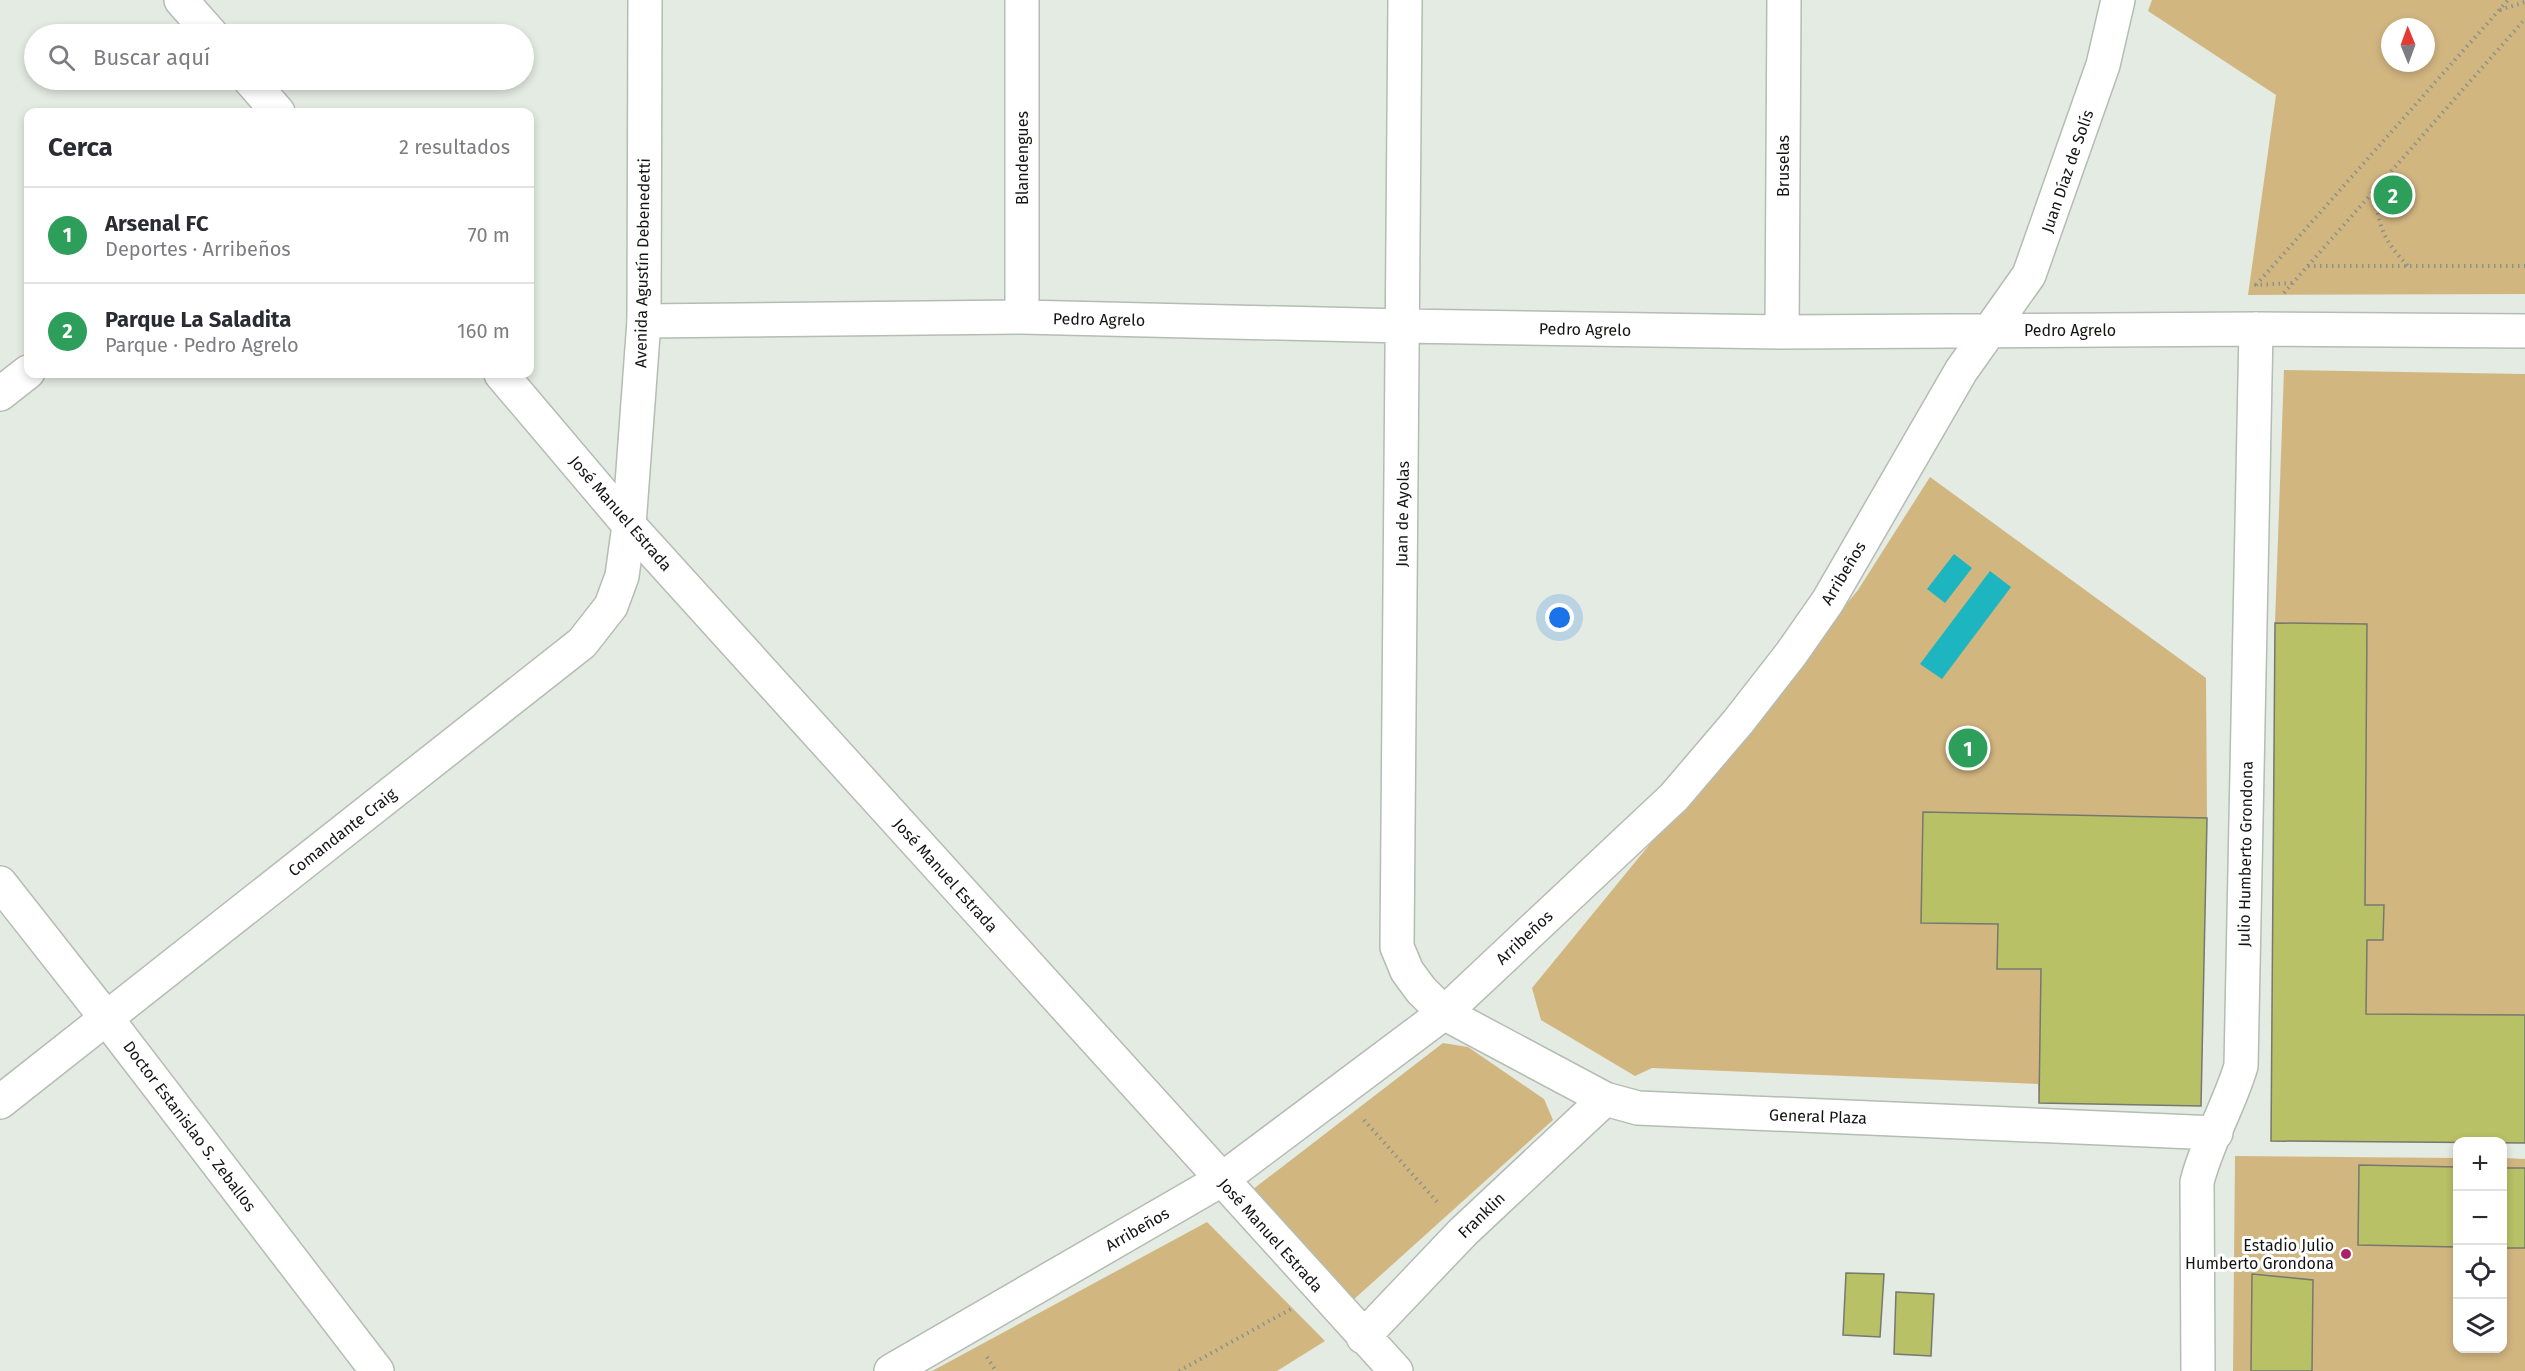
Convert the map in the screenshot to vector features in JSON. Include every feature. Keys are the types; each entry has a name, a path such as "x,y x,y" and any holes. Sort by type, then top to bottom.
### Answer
{"street":[{"name":"Avenida Agustín Debenedetti","path":"629,525 644,321 645,0"},
{"name":"Blandengues","path":"1022,0 1022,317"},
{"name":"Juan de Ayolas","path":"1405,0 1397,946 1407,971 1421,990 1444,1013"},
{"name":"Bruselas","path":"1782,332 1784,0"},
{"name":"Juan Díaz de Solís","path":"1989,330 2030,274 2039,252 2103,65 2118,0"},
{"path":"182,1 202,24"},
{"path":"258,90 274,108"},
{"name":"Pedro Agrelo","path":"644,321 1022,317 1782,332 2256,329 2525,331"},
{"name":"Julio Humberto Grondona","path":"2198,1371 2197,1182 2204,1158 2216,1133 2241,1066 2256,329"},
{"name":"Arribeños","path":"891,1371 1221,1180 1444,1013 1674,797 1738,722 1791,654 1828,601 1961,371 1989,330"},
{"path":"0,394 24,375"},
{"name":"José Manuel Estrada","path":"504,378 629,525 1396,1371"},
{"name":"Comandante Craig","path":"0,1102 582,643 611,606 622,576 629,525"},
{"name":"Doctor Estanislao S. Zeballos","path":"0,883 107,1018 377,1371"},
{"name":"General Plaza","path":"1444,1013 1605,1099 1638,1108 2216,1133"},
{"name":"Franklin","path":"1363,1337 1463,1232 1605,1099"}],"path":[{"path":"2292,283 2256,285 2508,0"},
{"path":"2499,10 2525,2"},
{"path":"2525,19 2307,266 2525,266"},
{"path":"2376,188 2377,211 2382,229 2390,247 2408,266"},
{"path":"1340,1092 1463,1232"},
{"path":"1179,1371 1323,1292"}],"shaded area":[{"path":"2152,0 2525,0 2525,294 2248,295 2276,95 2148,11"},
{"path":"2284,370 2525,374 2525,1143 2507,1143 2507,1137 2453,1137 2453,1142 2271,1141 2275,623"},
{"path":"1930,477 2206,678 2207,818 2201,1106 2039,1103 2038,1084 1652,1068 1635,1076 1541,1020 1532,988 1858,590"},
{"path":"1443,1043 1468,1047 1544,1099 1553,1120 1352,1301 1252,1190"},
{"name":"Estadio Julio Humberto Grondona","path":"2235,1156 2453,1158 2453,1353 2507,1353 2507,1158 2525,1159 2525,1371 2233,1371"},
{"path":"1207,1222 1325,1341 1277,1371 932,1371"}],"water":[{"path":"1954,554 1972,568 1945,603 1927,589"},
{"path":"1990,571 2011,587 1942,679 1920,664"}],"building":[{"path":"2275,623 2367,624 2365,905 2384,905 2383,940 2367,940 2366,1014 2525,1015 2525,1143 2507,1143 2507,1137 2453,1137 2453,1142 2271,1141"},
{"path":"1923,812 2207,818 2201,1106 2039,1103 2041,969 1997,969 1998,924 1921,923"},
{"path":"2359,1165 2453,1167 2453,1247 2358,1245"},
{"path":"2507,1168 2525,1168 2525,1248 2507,1248"},
{"path":"1846,1273 1884,1274 1880,1337 1843,1335"},
{"path":"2252,1274 2313,1280 2312,1371 2251,1371"},
{"path":"1896,1292 1934,1294 1931,1356 1894,1354"}],"place":[{"name":"Parque La Saladita","path":"2393,195"},
{"name":"Arsenal FC","path":"1968,748"},
{"name":"Estadio Julio Humberto Grondona","path":"2346,1254"}]}
